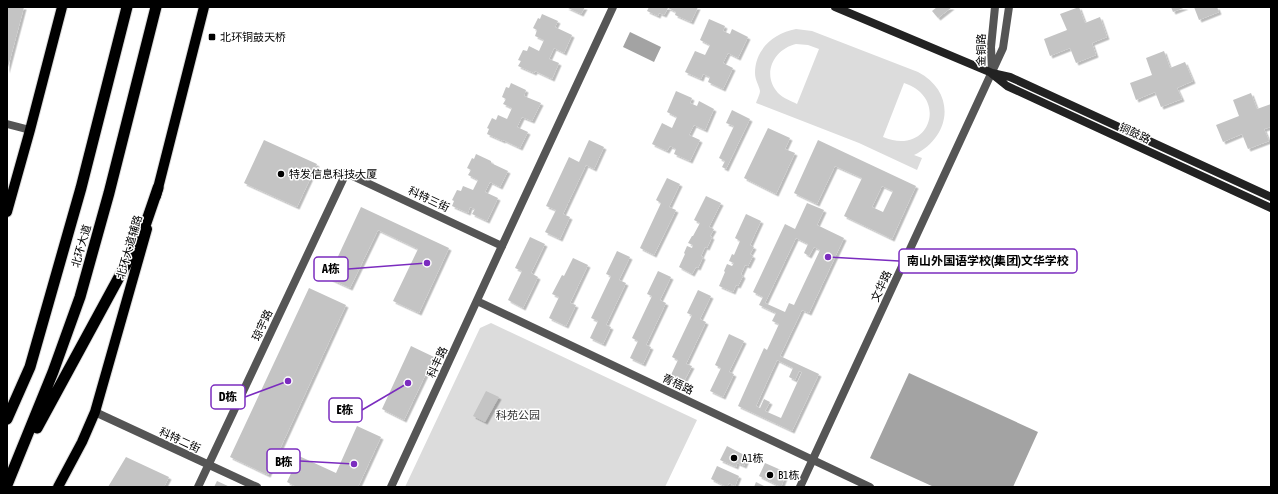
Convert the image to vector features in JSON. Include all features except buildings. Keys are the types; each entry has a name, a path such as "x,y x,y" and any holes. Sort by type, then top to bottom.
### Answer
{"highway":[{"name":"北环大道","path":"7,420 30,367 81,188 128,7"},
{"name":"北环大道","path":"8,483 53,372 80,297 109,193 156,7"},
{"path":"8,483 130,257 146,223 158,188"},
{"path":"7,409 30,367"}],"main road":[{"path":"7,212 62,7"},
{"name":"北环大道辅路","path":"58,487 82,442 95,412 158,188 204,7"},
{"name":"铜鼓路","path":"835,7 872,21 992,73 1010,77 1271,197"},
{"name":"铜鼓路","path":"992,73 1007,86 1271,208"}],"street":[{"name":"科丰路","path":"391,487 613,7"},
{"name":"金铜路","path":"992,73 990,46 995,7"},
{"name":"金铜路","path":"992,73 1003,48 1009,7"},
{"name":"文华路","path":"800,487 992,73"},
{"path":"7,124 30,130"},
{"name":"科特三街","path":"346,173 502,246"},
{"name":"琼宇路","path":"198,487 346,173"},
{"name":"青梧路","path":"477,300 870,487"},
{"name":"科特二街","path":"95,412 257,487"}],"green space":[{"path":"796,29 812,31 918,72 930,81 939,91 943,102 944,114 942,126 936,137 927,147 914,155 922,158 917,170 859,143 756,103 760,91 755,73 758,57 773,38","holes":["796,44 808,45 819,49 797,104 778,93 773,86 770,70 776,57 788,47","904,83 918,90 927,101 930,112 928,123 922,133 912,139 899,141 883,137"]},
{"name":"科苑公园","path":"491,323 697,420 665,487 405,487 480,328"}],"shaded area":[{"path":"630,32 661,47 654,62 623,47"},
{"path":"909,373 1038,432 1013,487 934,487 870,458"}],"place":[{"name":"北环铜鼓天桥","path":"212,37"},
{"name":"特发信息科技大厦","path":"281,174"},
{"name":"南山外国语学校(集团)文华学校","path":"828,257"},
{"name":"A栋","path":"427,263"},
{"name":"D栋","path":"288,381"},
{"name":"E栋","path":"408,383"},
{"name":"A1栋","path":"734,458"},
{"name":"B栋","path":"354,464"},
{"name":"B1栋","path":"770,475"}]}
